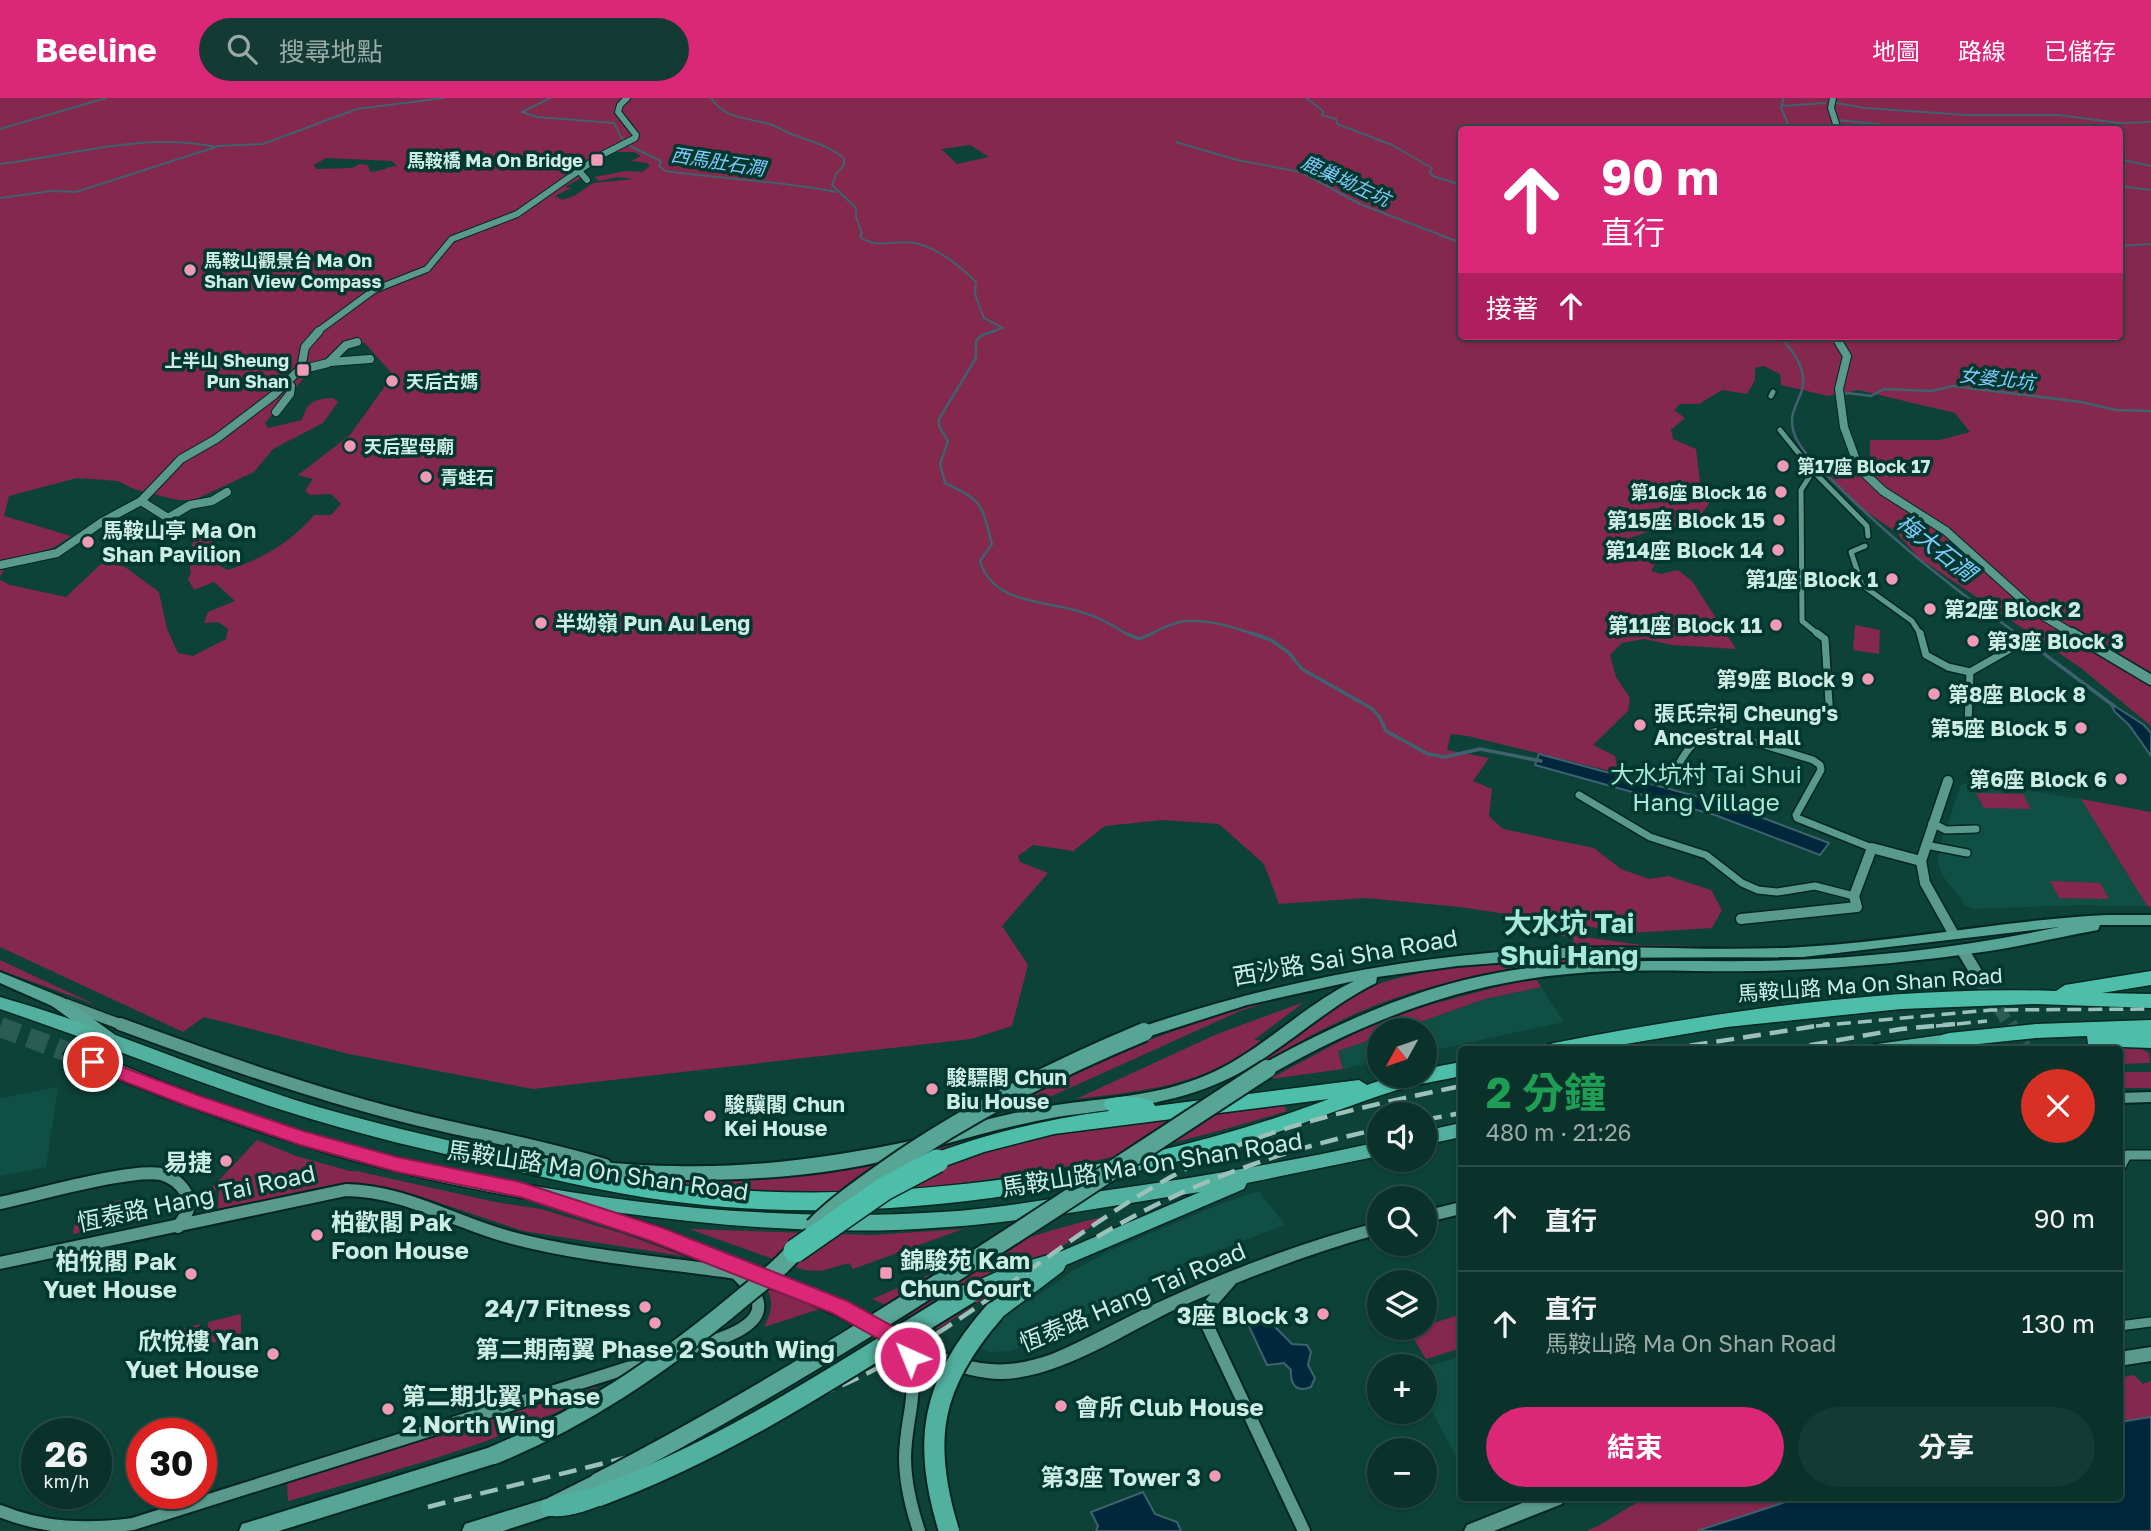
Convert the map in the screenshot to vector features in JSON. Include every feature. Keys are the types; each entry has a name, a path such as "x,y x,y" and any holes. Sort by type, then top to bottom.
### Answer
{"highway":[{"path":"2038,997 2151,978"},
{"name":"馬鞍山路 Ma On Shan Road","path":"1576,1046 1683,1026 1791,1011 1924,1001 2038,997 2151,1001"},
{"path":"1949,1040 2036,1031 2151,1027"},
{"path":"1949,1040 1974,1043 2058,1039 2151,1041"},
{"name":"馬鞍山路 Ma On Shan Road","path":"1437,1074 1458,1070"},
{"path":"795,1251 903,1178 948,1156 1006,1138 1054,1126 1367,1087"},
{"name":"馬鞍山路 Ma On Shan Road","path":"526,1165 599,1182 708,1196 830,1200 951,1195 1073,1176 1176,1154 1306,1116 1380,1088"},
{"path":"1113,1105 1187,1108"}],"main road":[{"path":"472,1531 551,1507 598,1489 792,1378 1267,1069 1367,1016 1452,988 1540,971 1636,959 1774,953 2068,920 2151,920"},
{"path":"1636,959 1786,965 1962,949 2151,920"},
{"path":"1954,933 1962,949"},
{"name":"西沙路 Sai Sha Road","path":"249,1531 494,1455 580,1417 646,1376 690,1342 795,1251 830,1213 933,1138 1047,1073 1144,1032 1262,995 1402,969 1541,954 1636,959"},
{"name":"馬鞍山路 Ma On Shan Road","path":"0,977 58,1002 109,1039 195,1073 289,1105 418,1142 526,1165 719,1172 831,1162 902,1149 1040,1114 1113,1105 1172,1093 1225,1074 1259,1055 1332,998 1369,980 1402,969"},
{"path":"0,1003 109,1039"},
{"path":"1906,1046 1949,1040"},
{"name":"馬鞍山路 Ma On Shan Road","path":"74,1054 194,1101 320,1143 397,1164 520,1189 644,1208 740,1218 923,1221 1033,1210 1266,1173 1367,1152"},
{"path":"1437,1135 1458,1131"},
{"path":"598,1489 639,1483 739,1433 970,1293 1017,1272 1067,1257 1266,1173"},
{"path":"520,1189 655,1234 759,1277"},
{"path":"949,1531 934,1479 932,1445 936,1413 946,1382 962,1350 994,1312 1067,1257"}],"street":[{"path":"300,370 309,341 335,318 378,288 428,269 452,239 514,215 555,192 598,157 632,141 636,135 618,112 620,105 627,98"},
{"path":"1833,98 1831,107 1837,126"},
{"path":"598,157 604,162"},
{"path":"580,172 587,180"},
{"path":"1837,340 1847,356 1839,389 1844,428 1865,475 1883,491 1946,531 2035,611 2151,680"},
{"path":"330,362 346,344 357,342"},
{"path":"0,565 57,553 96,526 141,501 181,458 222,436 300,370 330,362 370,359"},
{"path":"276,412 291,393 290,386 285,384"},
{"path":"1780,430 1812,471 1867,526 1868,536"},
{"path":"1812,471 1801,490 1802,621 1825,639 1830,719"},
{"path":"141,501 168,518 190,505 212,501 227,492"},
{"path":"1865,546 1851,552 1863,587 1899,610 1924,635 1926,655 1948,667 1970,672 2014,647"},
{"path":"1968,725 1970,672"},
{"path":"1679,779 1675,771 1679,763 1701,734 1709,731 1719,731 1813,760 1820,765 1821,770 1796,814 1797,818 1872,848 1921,861"},
{"path":"1948,780 1921,861 1925,884 1954,933"},
{"path":"1579,795 1650,837 1706,855 1742,883 1758,890 1777,892 1815,886 1854,896"},
{"path":"1932,823 1946,830 1976,829"},
{"path":"1926,845 1967,853"},
{"path":"1741,919 1857,907 1854,896 1872,848"},
{"path":"1962,949 1980,979"},
{"name":"馬鞍山路 Ma On Shan Road","path":"58,1002 333,1097 483,1136 563,1152 607,1165 647,1171"},
{"path":"2123,1098 2151,1097"},
{"path":"2123,1163 2127,1156 2151,1155"},
{"path":"0,1203 131,1175 160,1174 178,1182 189,1198 188,1212 178,1227"},
{"name":"恆泰路 Hang Tai Road","path":"4,1263 346,1190 380,1190 416,1200 508,1236 759,1277 818,1297 901,1341 973,1369 1000,1373 1039,1368 1173,1303 1233,1278 1300,1252 1367,1232"},
{"path":"1437,1214 1458,1209"},
{"path":"0,1511 30,1523 70,1529 111,1527 142,1521 708,1342 743,1329 751,1322 758,1309 760,1303 756,1292 735,1272"},
{"path":"1233,1278 1212,1299 1207,1312 1208,1326 1304,1531"},
{"path":"2123,1326 2151,1322"},
{"path":"901,1341 913,1366 916,1382 906,1459 908,1490 919,1531"},
{"path":"2123,1358 2151,1354"},
{"path":"1474,1531 1549,1501"}],"shaded area":[{"path":"0,98 2151,98 2151,726 2081,668 1919,558 1896,532 1864,510 1837,486 1821,461 1870,461 1870,440 1940,440 1970,432 1955,413 1858,390 1828,396 1781,385 1780,374 1764,366 1755,368 1755,380 1747,394 1722,390 1699,404 1680,404 1674,410 1685,418 1671,430 1673,439 1696,449 1700,482 1715,495 1693,526 1653,530 1626,539 1624,544 1659,556 1651,571 1661,574 1678,570 1692,581 1736,649 1672,645 1644,639 1622,643 1610,655 1616,677 1630,698 1628,711 1593,745 1615,756 1617,766 1610,771 1451,734 1447,750 1489,758 1473,781 1492,789 1489,816 1503,829 1594,848 1621,869 1649,879 1668,876 1711,890 1722,910 1712,928 1630,933 1460,907 1365,898 1279,904 1264,864 1219,824 1163,820 1105,826 1073,851 1033,845 1018,856 1020,862 1048,873 1002,926 1028,965 1012,1026 971,1039 533,1089 349,1054 204,1017 183,1032 0,947 0,580 10,585 66,597 104,561 125,567 159,592 167,629 178,653 193,656 226,639 228,629 218,622 204,623 208,612 235,601 214,582 194,590 188,579 191,572 188,559 196,532 210,533 215,549 213,562 227,570 275,549 296,534 314,515 331,515 341,504 331,494 310,495 305,491 313,479 298,475 350,435 393,375 365,343 345,341 303,379 265,423 268,428 302,420 306,409 313,402 333,398 338,402 323,423 273,449 254,472 194,500 177,500 134,489 118,481 77,478 9,496 4,516 71,536 53,548 8,560 0,577","holes":["970,145 989,157 957,164 941,149","613,152 634,152 641,156 631,161 647,163 650,166 642,172 626,171 594,177 599,181 618,177 634,179 593,183 574,196 562,200 555,196 571,188 565,187 581,178 577,176","326,158 392,161 397,166 370,172 368,165 360,164 352,168 316,169 314,165"]},
{"path":"1855,625 1880,630 1879,654 1853,650"},
{"path":"1975,781 2081,799 2147,906 2077,905 1975,909 1966,906 1942,875 1938,861 1941,842 1961,785"},
{"path":"1976,793 2023,794 2031,809 1984,808"},
{"path":"2081,799 2151,812 2151,907 2147,906"},
{"path":"2050,881 2100,883 2109,899 2059,898"},
{"path":"1534,930 1641,945 1698,946 1700,950 1574,947 1573,938"},
{"path":"0,960 96,1005 0,970"},
{"path":"1577,960 1453,981 1392,999 1334,1024 1235,1079 1220,1083 1262,1059 1325,1008 1384,982 1447,968"},
{"path":"1535,977 1541,987 1485,999 1432,1018 1390,1018 1421,1007"},
{"path":"1541,987 1564,1022 1437,1049 1437,1018 1432,1018 1485,999"},
{"path":"1299,992 1240,1011 1041,1101 978,1118 1095,1062 1135,1046 1216,1016"},
{"path":"1304,1002 1254,1040 1263,1041 1218,1068 1152,1089 1076,1099 1217,1034"},
{"path":"1367,1027 1367,1041 1338,1051 1343,1069 1270,1079"},
{"path":"1367,1041 1367,1064 1343,1069 1338,1051"},
{"path":"2067,1044 2129,1046 2149,1053 2150,1063 2123,1064 2123,1046 2065,1046"},
{"path":"2123,1072 2151,1072 2151,1088 2125,1088"},
{"path":"58,1087 46,1167 0,1176 0,1098"},
{"path":"1284,1106 1287,1111 1179,1142 1013,1176 901,1189 845,1192 752,1191 659,1185 660,1182 746,1179 833,1170 890,1161 973,1139 932,1155 944,1166 989,1149 1041,1135"},
{"path":"257,1140 296,1156 350,1171 495,1202 541,1209 688,1257 523,1231 419,1196 377,1186 320,1187 218,1210 219,1189 209,1191"},
{"path":"1259,1191 1285,1225 1184,1263 1055,1332 1011,1351 989,1352 976,1346 971,1339 1076,1269 1109,1251 1220,1204"},
{"path":"138,1196 136,1220 73,1234 76,1210"},
{"path":"1107,1216 938,1329 872,1299 1017,1241"},
{"path":"689,1229 873,1235 963,1229 853,1269 849,1263 821,1271 804,1270"},
{"path":"764,1286 820,1309 764,1327 771,1306 770,1296"},
{"path":"241,1314 241,1335 208,1344 208,1322"},
{"path":"1458,1315 1458,1349 1437,1356 1423,1354 1414,1340 1437,1340 1437,1322"},
{"path":"200,1324 200,1345 164,1355 164,1333"},
{"path":"1458,1358 1458,1460 1437,1421 1437,1363"},
{"path":"2134,1375 2143,1384 2151,1381 2151,1417 2123,1421 2123,1377"},
{"path":"592,1386 600,1390 487,1441 288,1501 287,1483"},
{"path":"1643,1501 1789,1501 1697,1531 1586,1531"}],"water":[{"path":"2110,703 2144,725 2151,733 2151,756 2129,725"},
{"path":"1539,754 1729,805 1829,843 1820,855 1715,815 1535,765"},
{"path":"1258,1317 1268,1320 1292,1344 1307,1345 1311,1352 1308,1365 1315,1378 1311,1387 1301,1389 1295,1386 1291,1370 1284,1363 1267,1365 1246,1320"},
{"path":"2151,1417 2151,1531 1697,1531 1789,1501 2123,1501 2123,1421"},
{"path":"1143,1492 1155,1514 1177,1522 1181,1531 1096,1531 1098,1526 1091,1512"}],"waterway":[{"path":"0,129 106,98"},
{"path":"216,147 263,144 357,109 444,98"},
{"name":"西馬肚石澗","path":"550,98 522,112 537,117 614,123 621,137 632,147 661,161 659,166 665,171 836,192"},
{"path":"711,98 730,114 775,126 824,146 844,158 844,165 836,174 832,185 856,208 856,217 862,233 860,237 880,244 915,243 940,253 976,282 975,294 984,318 1003,328 990,332"},
{"path":"1306,98 1323,111 1322,115 1336,119 1337,124 1392,145 1432,168 1430,173 1433,176 1458,184"},
{"name":"梅大石澗","path":"1782,106 1784,98"},
{"path":"1782,106 1825,103"},
{"path":"1836,103 1865,108 1966,115 2059,115 2119,123 2151,122"},
{"name":"梅大石澗","path":"1782,106 1789,126"},
{"path":"1838,120 1894,126"},
{"name":"鹿巢坳左坑","path":"1176,142 1237,160 1301,172 1360,204 1458,242"},
{"path":"0,164 134,143 188,143 216,147"},
{"path":"0,198 52,191 76,192 216,147"},
{"path":"2123,160 2151,166"},
{"path":"2123,186 2151,190"},
{"path":"2123,246 2151,244"},
{"path":"995,331 982,335 976,341 976,358 939,419 939,426 948,441 940,464 945,483 967,494 983,512 992,544 980,561 986,575 996,585 1020,598 1091,615 1128,635"},
{"name":"梅大石澗","path":"1783,340 1802,371 1803,385 1792,420 1796,438 1805,452 1905,548 2019,635"},
{"name":"女婆北坑","path":"1840,395 1848,393 1871,396 1884,389 1932,391 1953,386 2081,402 2116,410 2151,411"},
{"path":"1149,635 1172,624 1189,621 1218,624 1256,635"},
{"path":"1125,633 1139,639 1153,633"},
{"path":"1251,633 1271,640 1289,653 1302,669 1371,708 1379,716 1386,731 1428,754 1445,757 1480,749 1541,761"},
{"name":"梅大石澗","path":"2016,633 2114,706"}],"tunnel":[{"path":"1980,979 2010,1026"},
{"path":"2009,1024 2023,1046"},
{"path":"0,1027 73,1054"}],"railway":[{"path":"1817,1026 1991,1010 2151,1009"},
{"path":"1936,1026 1987,1021"},
{"path":"1817,1026 1829,1024"},
{"path":"1805,1046 1901,1029 1955,1024"},
{"path":"1689,1046 1817,1026"},
{"path":"428,1507 651,1451 760,1418 814,1397 907,1352 1140,1195 1213,1156 1318,1119 1458,1087"},
{"path":"1437,1118 1458,1114"},
{"path":"1097,1237 1164,1201 1234,1171 1367,1132"}],"place":[{"name":"馬鞍橋 Ma On Bridge","path":"597,160"},
{"name":"馬鞍山觀景台 Ma On Shan View Compass","path":"190,270"},
{"name":"上半山 Sheung Pun Shan","path":"303,370"},
{"name":"天后古媽","path":"392,381"},
{"name":"天后聖母廟","path":"350,446"},
{"name":"第17座 Block 17","path":"1783,466"},
{"name":"青蛙石","path":"426,477"},
{"name":"第16座 Block 16","path":"1781,492"},
{"name":"第15座 Block 15","path":"1779,520"},
{"name":"馬鞍山亭 Ma On Shan Pavilion","path":"88,542"},
{"name":"第14座 Block 14","path":"1778,550"},
{"name":"第1座 Block 1","path":"1892,579"},
{"name":"第2座 Block 2","path":"1930,609"},
{"name":"半坳嶺 Pun Au Leng","path":"541,623"},
{"name":"第11座 Block 11","path":"1776,625"},
{"name":"第3座 Block 3","path":"1973,641"},
{"name":"第9座 Block 9","path":"1868,679"},
{"name":"第8座 Block 8","path":"1934,694"},
{"name":"張氏宗祠 Cheung's Ancestral Hall","path":"1640,725"},
{"name":"第5座 Block 5","path":"2081,728"},
{"name":"第6座 Block 6","path":"2121,779"},
{"name":"駿驃閣 Chun Biu House","path":"932,1089"},
{"name":"駿驥閣 Chun Kei House","path":"710,1116"},
{"name":"易捷","path":"226,1161"},
{"name":"柏歡閣 Pak Foon House","path":"317,1235"},
{"name":"錦駿苑 Kam Chun Court","path":"886,1273"},
{"name":"柏悅閣 Pak Yuet House","path":"191,1274"},
{"name":"24/7 Fitness","path":"645,1307"},
{"name":"3座 Block 3","path":"1323,1314"},
{"name":"第二期南翼 Phase 2 South Wing","path":"655,1323"},
{"name":"欣悅樓 Yan Yuet House","path":"273,1354"},
{"name":"會所 Club House","path":"1061,1406"},
{"name":"第二期北翼 Phase 2 North Wing","path":"388,1409"},
{"name":"第3座 Tower 3","path":"1215,1476"}],"district":[{"name":"大水坑村 Tai Shui Hang Village","path":"1706,787"},
{"name":"大水坑 Tai Shui Hang","path":"1569,938"}],"route":[{"path":"93,1062 254,1123 397,1164 520,1189 655,1234 839,1307 901,1341 910,1357"}]}
